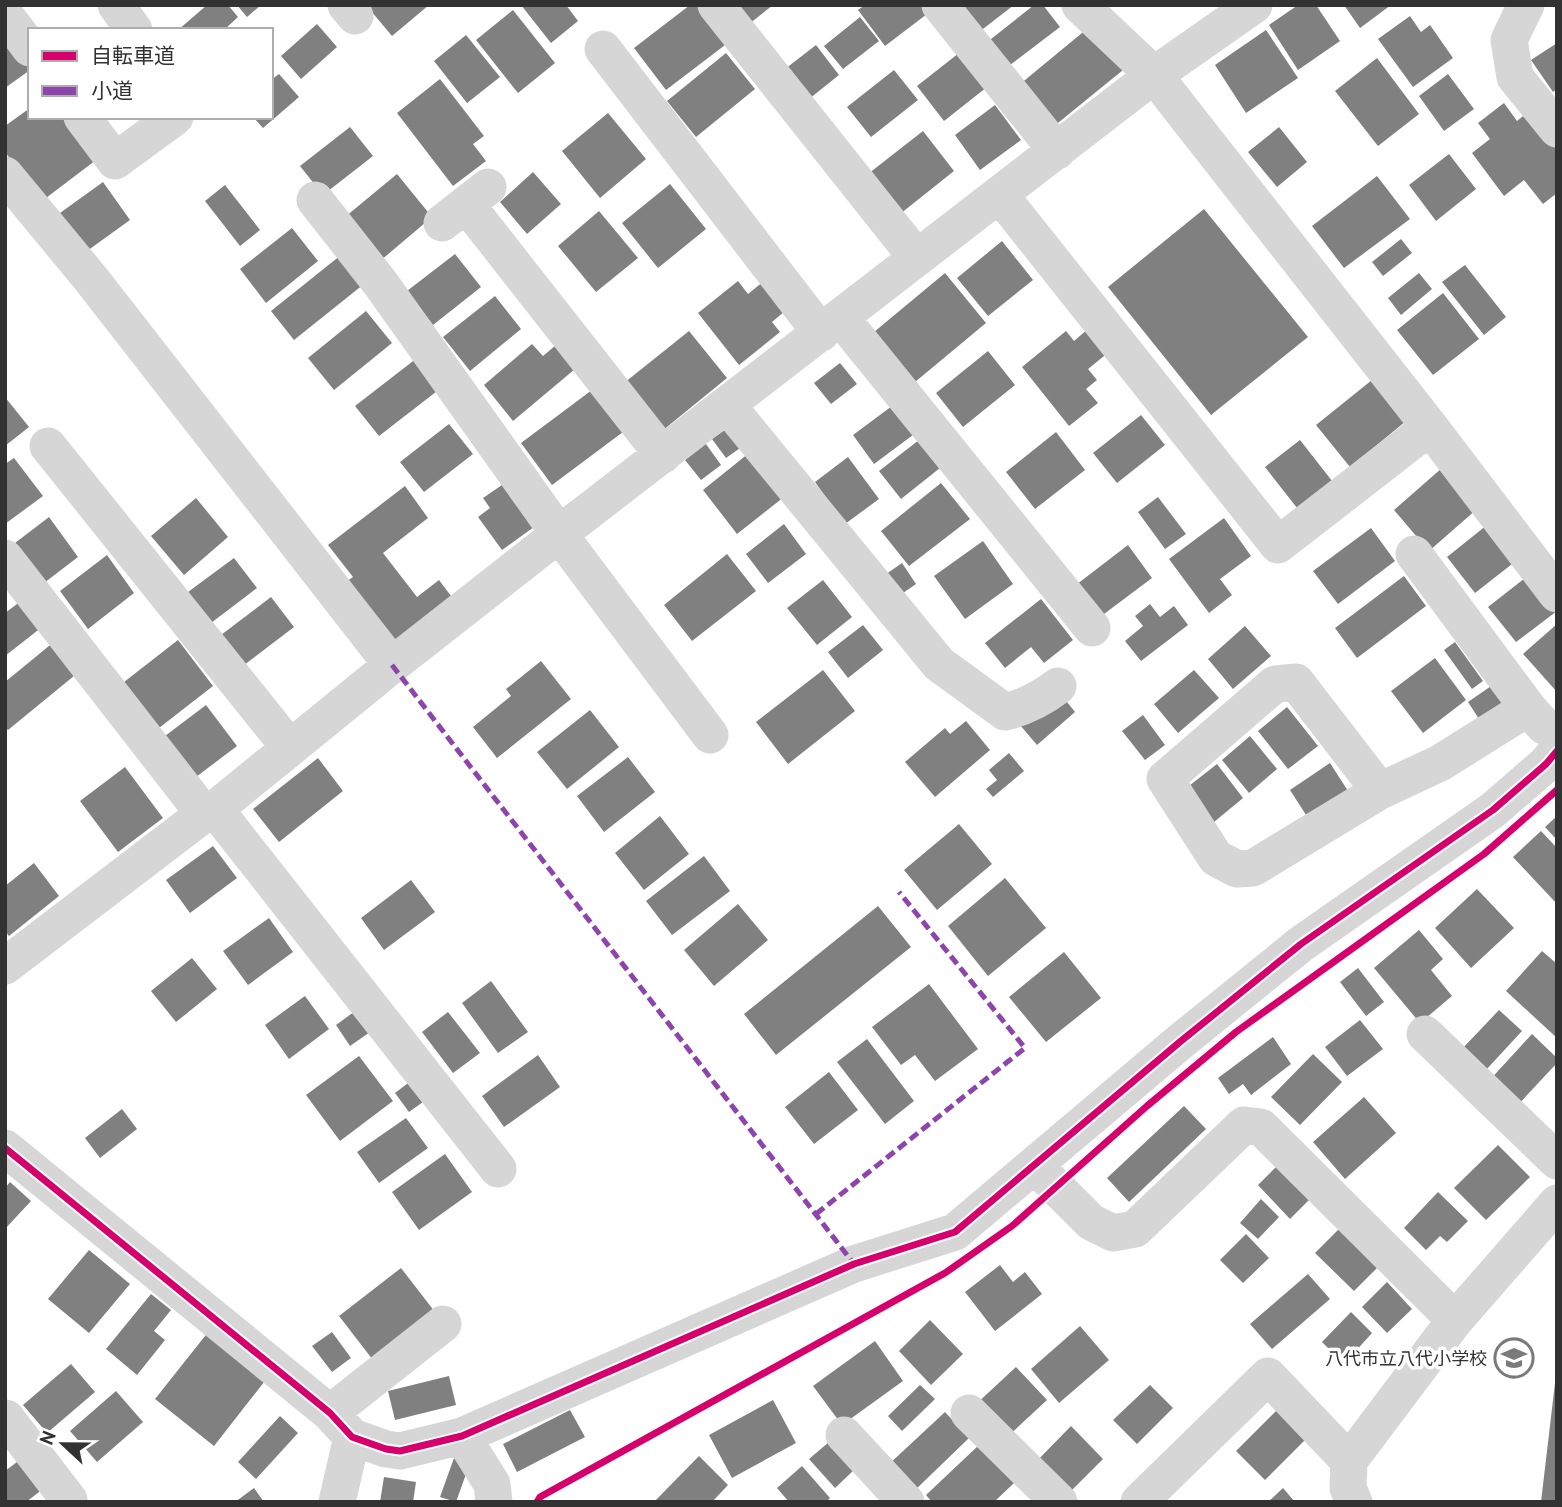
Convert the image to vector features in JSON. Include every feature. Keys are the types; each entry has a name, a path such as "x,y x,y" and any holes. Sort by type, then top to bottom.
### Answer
{"street":[{"path":"116,5 133,28"},
{"path":"716,5 918,258"},
{"path":"940,5 1057,151"},
{"path":"1080,5 1154,75 1430,427 1557,594"},
{"path":"5,967 210,811 559,534 1154,75 1254,5"},
{"path":"1526,5 1509,40 1515,77 1557,129"},
{"path":"5,15 28,45"},
{"path":"603,49 831,325 1092,628"},
{"path":"84,119 115,161 172,119"},
{"path":"5,175 99,290 391,665"},
{"path":"1000,195 1278,545 1430,427"},
{"path":"315,200 382,284 559,534 710,735"},
{"path":"465,205 663,455"},
{"path":"727,405 939,664 1005,712 1026,707 1058,686"},
{"path":"48,446 290,748"},
{"path":"1414,554 1528,708 1557,739"},
{"path":"5,558 498,1169"},
{"path":"1380,791 1296,682 1275,684 1165,779 1216,858 1237,869 1253,868 1380,791 1440,763 1528,708"},
{"path":"5,1147 341,1425 386,1449 400,1451 462,1436 854,1264 955,1232 1181,1041 1301,944 1493,810 1546,764 1557,751"},
{"path":"1425,1034 1557,1161"},
{"path":"1034,1165 1091,1222 1113,1233 1136,1229 1244,1125 1261,1127 1455,1320"},
{"path":"1354,1502 1348,1488 1349,1461 1455,1320 1557,1203"},
{"path":"337,1502 341,1425 443,1324"},
{"path":"1139,1502 1268,1376 1349,1461"},
{"path":"969,1413 1059,1502"},
{"path":"6,1418 69,1500 67,1502"},
{"path":"844,1434 906,1502"},
{"path":"462,1436 492,1484 494,1502"}],"building":[{"path":"207,5 228,5 238,17 226,28 180,28"},
{"path":"237,5 261,5 247,17"},
{"path":"366,5 429,5 392,36"},
{"path":"521,5 566,5 578,21 551,43"},
{"path":"690,5 701,5 729,42 666,90 634,48"},
{"path":"735,5 773,5 749,24"},
{"path":"865,5 921,5 927,14 885,46 858,10"},
{"path":"958,5 1014,5 979,32"},
{"path":"1034,5 1043,5 1060,27 1006,68 986,43"},
{"path":"1298,5 1316,5 1340,41 1298,70 1269,25"},
{"path":"1344,5 1391,5 1360,28"},
{"path":"513,10 555,63 518,93 476,40"},
{"path":"1410,16 1421,32 1430,25 1453,58 1413,87 1378,39"},
{"path":"860,17 879,41 843,69 824,46"},
{"path":"317,24 337,47 301,79 281,56"},
{"path":"1088,28 1123,70 1053,127 1019,85"},
{"path":"1266,30 1298,78 1246,113 1215,65"},
{"path":"5,31 28,61 28,71 5,88"},
{"path":"466,35 500,77 467,103 434,61"},
{"path":"1557,43 1557,89 1553,92 1531,60"},
{"path":"816,45 839,75 809,99 785,69"},
{"path":"726,53 755,89 696,137 667,101"},
{"path":"959,53 987,87 944,121 917,86"},
{"path":"1377,58 1419,114 1378,146 1335,91"},
{"path":"894,70 918,100 871,137 847,107"},
{"path":"279,74 299,97 263,128 255,119 273,119 273,78"},
{"path":"1448,74 1474,109 1444,131 1419,96"},
{"path":"440,79 484,136 473,144 486,161 453,186 397,113"},
{"path":"1504,103 1517,121 1528,112 1557,148 1557,193 1543,204 1524,180 1504,196 1472,153 1490,139 1478,123"},
{"path":"995,105 1021,140 980,170 955,135"},
{"path":"28,109 28,119 72,119 100,157 42,201 5,152 5,126"},
{"path":"608,113 646,159 600,198 562,151"},
{"path":"350,127 373,156 323,195 300,166"},
{"path":"1279,127 1307,162 1277,187 1248,152"},
{"path":"923,131 954,171 900,214 868,174"},
{"path":"1449,154 1476,189 1436,221 1409,185"},
{"path":"533,172 561,204 527,234 500,202"},
{"path":"397,174 432,217 380,261 345,217"},
{"path":"1377,176 1410,219 1344,268 1312,226"},
{"path":"103,182 130,220 87,251 60,213"},
{"path":"670,184 706,229 658,268 622,223"},
{"path":"225,185 260,230 240,246 205,201"},
{"path":"1204,209 1308,337 1211,415 1108,287"},
{"path":"599,211 638,258 596,292 558,246"},
{"path":"292,228 318,261 266,303 240,269"},
{"path":"1401,239 1412,253 1383,276 1372,262"},
{"path":"1002,241 1033,280 988,316 957,278"},
{"path":"455,254 481,287 433,325 407,291"},
{"path":"341,255 364,284 294,340 271,311"},
{"path":"1465,265 1506,317 1484,335 1442,282"},
{"path":"945,273 986,323 915,382 874,332"},
{"path":"1419,273 1432,289 1401,315 1388,298"},
{"path":"769,277 791,306 772,322 780,332 739,365 698,313 738,281 748,294"},
{"path":"1443,293 1479,339 1433,375 1397,330"},
{"path":"495,296 521,329 470,371 443,337"},
{"path":"366,311 392,343 334,390 308,358"},
{"path":"1089,328 1109,352 1088,369 1097,380 1086,389 1098,403 1069,426 1022,367 1066,331 1074,341"},
{"path":"689,331 727,378 662,431 624,383"},
{"path":"532,344 543,356 556,345 575,369 513,421 484,385"},
{"path":"988,351 1015,385 963,427 936,393"},
{"path":"417,358 441,388 379,436 355,406"},
{"path":"840,363 857,384 831,404 814,383"},
{"path":"1377,376 1411,417 1350,467 1316,425"},
{"path":"592,390 623,432 552,485 521,443"},
{"path":"5,397 29,427 5,446"},
{"path":"892,406 913,435 874,464 853,435"},
{"path":"1141,415 1165,445 1117,483 1093,453"},
{"path":"736,422 750,441 726,458 712,439"},
{"path":"449,424 473,454 424,492 400,462"},
{"path":"1056,432 1085,470 1035,509 1006,472"},
{"path":"919,440 940,468 901,499 879,471"},
{"path":"1300,440 1336,486 1301,513 1265,467"},
{"path":"706,444 721,465 701,480 685,460"},
{"path":"754,449 789,493 737,534 703,490"},
{"path":"848,457 879,499 845,524 815,482"},
{"path":"14,458 43,496 5,524 5,464"},
{"path":"1442,468 1477,509 1429,551 1394,510"},
{"path":"515,476 545,519 502,550 478,517 490,508 483,498"},
{"path":"941,483 970,519 909,566 881,531"},
{"path":"405,486 428,518 383,553 417,597 439,580 457,604 395,652 343,584 353,577 328,545"},
{"path":"1158,497 1186,534 1165,549 1138,512"},
{"path":"196,498 228,537 184,575 151,536"},
{"path":"49,517 78,557 44,583 15,543"},
{"path":"1224,518 1251,556 1220,579 1232,595 1209,613 1169,559"},
{"path":"1492,521 1521,557 1475,593 1447,557"},
{"path":"784,524 806,554 768,583 746,554"},
{"path":"1371,528 1395,561 1338,604 1313,571"},
{"path":"983,541 1013,584 965,619 934,576"},
{"path":"1128,545 1152,578 1096,620 1072,588"},
{"path":"727,554 756,591 692,641 664,605"},
{"path":"107,555 134,593 88,629 60,591"},
{"path":"234,558 257,588 211,623 188,592"},
{"path":"902,563 916,584 893,600 879,579"},
{"path":"1534,571 1557,611 1516,642 1488,607"},
{"path":"1404,576 1426,606 1357,658 1335,628"},
{"path":"823,580 852,617 817,645 787,608"},
{"path":"271,597 294,627 244,665 221,635"},
{"path":"1041,599 1073,640 1044,663 1031,647 1005,668 985,643"},
{"path":"21,601 42,627 5,656 5,613"},
{"path":"1150,604 1160,617 1174,606 1188,625 1141,661 1125,641 1143,626 1135,616"},
{"path":"1557,624 1557,692 1523,654"},
{"path":"863,625 883,650 848,678 828,652"},
{"path":"1245,626 1271,656 1233,689 1208,659"},
{"path":"178,640 213,686 159,728 124,682"},
{"path":"55,641 80,671 8,730 5,727 5,682"},
{"path":"1455,642 1483,681 1472,689 1444,650"},
{"path":"1435,658 1466,700 1423,733 1391,691"},
{"path":"541,661 571,699 497,758 473,727 511,696 506,689"},
{"path":"823,670 855,711 788,764 756,722"},
{"path":"1194,670 1219,698 1178,733 1154,704"},
{"path":"1494,684 1506,701 1479,719 1468,702"},
{"path":"1059,692 1075,712 1037,745 1020,725"},
{"path":"206,705 237,746 196,777 165,736"},
{"path":"1287,707 1318,746 1288,769 1258,731"},
{"path":"590,710 619,747 567,789 537,752"},
{"path":"1143,715 1165,745 1145,760 1122,731"},
{"path":"966,721 990,750 935,797 905,762 945,728 950,734"},
{"path":"1250,736 1277,769 1249,793 1222,760"},
{"path":"1009,753 1024,771 993,797 986,789 997,780 989,770"},
{"path":"628,757 655,792 604,832 577,796"},
{"path":"318,758 343,791 279,842 253,809"},
{"path":"1330,763 1348,791 1308,818 1290,790"},
{"path":"1217,764 1243,798 1208,827 1180,793"},
{"path":"125,767 163,818 118,852 80,801"},
{"path":"660,816 689,854 644,890 615,853"},
{"path":"1557,816 1557,840 1545,827"},
{"path":"959,824 992,864 937,910 904,870"},
{"path":"1541,831 1557,848 1557,904 1513,857"},
{"path":"213,846 237,878 190,913 166,880"},
{"path":"704,856 730,891 672,935 646,901"},
{"path":"34,863 59,896 9,936 5,931 5,886"},
{"path":"1005,878 1046,928 988,976 948,926"},
{"path":"411,880 435,912 384,950 361,918"},
{"path":"1477,889 1514,928 1471,968 1435,928"},
{"path":"738,904 768,940 714,986 684,950"},
{"path":"878,906 911,947 776,1055 744,1014"},
{"path":"269,918 293,952 248,985 223,951"},
{"path":"1419,930 1443,959 1431,970 1452,996 1420,1023 1374,968"},
{"path":"1542,951 1557,964 1557,1038 1506,991"},
{"path":"1064,952 1101,998 1046,1042 1009,997"},
{"path":"192,958 217,989 176,1022 151,991"},
{"path":"1358,968 1384,1002 1366,1016 1340,982"},
{"path":"491,981 528,1032 498,1053 462,1003"},
{"path":"929,984 978,1049 935,1081 915,1055 901,1065 872,1027"},
{"path":"305,996 329,1029 289,1059 265,1025"},
{"path":"358,1009 373,1030 350,1046 336,1025"},
{"path":"1499,1010 1522,1031 1485,1071 1462,1049"},
{"path":"448,1012 480,1053 453,1073 422,1032"},
{"path":"1360,1020 1383,1049 1347,1076 1325,1047"},
{"path":"1532,1034 1557,1058 1557,1063 1514,1109 1487,1083"},
{"path":"1273,1037 1291,1064 1251,1095 1243,1084 1229,1094 1218,1078"},
{"path":"867,1039 914,1101 885,1124 837,1062"},
{"path":"1313,1054 1342,1082 1300,1125 1271,1097"},
{"path":"538,1055 560,1087 504,1127 482,1096"},
{"path":"359,1056 393,1101 340,1141 306,1095"},
{"path":"829,1072 858,1110 814,1144 785,1107"},
{"path":"416,1077 430,1097 409,1112 395,1093"},
{"path":"1364,1097 1396,1133 1345,1179 1313,1142"},
{"path":"1184,1106 1206,1129 1129,1202 1107,1178"},
{"path":"122,1109 137,1129 100,1158 85,1138"},
{"path":"406,1118 428,1148 379,1183 357,1152"},
{"path":"1498,1145 1530,1177 1486,1220 1454,1188"},
{"path":"445,1154 472,1192 419,1230 392,1192"},
{"path":"1278,1165 1311,1198 1290,1219 1258,1185"},
{"path":"10,1182 31,1201 5,1229 5,1188"},
{"path":"1438,1192 1468,1221 1447,1242 1440,1236 1426,1250 1404,1228"},
{"path":"1261,1199 1279,1217 1258,1239 1240,1223"},
{"path":"1339,1229 1377,1268 1354,1291 1315,1253"},
{"path":"1246,1234 1269,1258 1243,1283 1220,1260"},
{"path":"89,1250 130,1284 89,1333 48,1299"},
{"path":"1000,1265 1013,1282 1025,1272 1042,1294 995,1331 965,1292"},
{"path":"401,1268 435,1312 373,1360 339,1316"},
{"path":"1308,1274 1330,1299 1272,1349 1250,1324"},
{"path":"1387,1282 1412,1309 1387,1333 1362,1307"},
{"path":"151,1294 171,1310 154,1331 165,1340 137,1375 106,1349"},
{"path":"1351,1312 1372,1333 1344,1364 1322,1342"},
{"path":"930,1320 963,1354 931,1385 899,1351"},
{"path":"1080,1326 1109,1360 1059,1403 1031,1369"},
{"path":"209,1331 268,1377 214,1446 155,1399"},
{"path":"332,1332 351,1358 332,1372 312,1346"},
{"path":"875,1341 903,1381 842,1425 813,1386"},
{"path":"71,1364 95,1392 47,1433 23,1405"},
{"path":"1016,1367 1047,1400 1006,1438 975,1405"},
{"path":"449,1376 456,1405 395,1420 388,1391"},
{"path":"1555,1383 1557,1502 1541,1502"},
{"path":"920,1385 935,1399 902,1431 888,1416"},
{"path":"1150,1385 1173,1408 1137,1444 1113,1420"},
{"path":"116,1391 143,1422 97,1462 70,1431"},
{"path":"773,1400 796,1443 732,1478 709,1435"},
{"path":"1281,1406 1310,1435 1265,1480 1236,1451"},
{"path":"570,1410 585,1437 517,1472 503,1444"},
{"path":"945,1412 969,1438 912,1493 887,1466"},
{"path":"280,1416 298,1433 256,1479 238,1462"},
{"path":"1071,1426 1103,1459 1065,1497 1033,1465"},
{"path":"829,1442 854,1470 835,1488 809,1459"},
{"path":"979,1445 1014,1483 994,1502 932,1502 926,1495"},
{"path":"699,1456 728,1485 712,1502 654,1502"},
{"path":"454,1458 470,1463 456,1502 440,1497"},
{"path":"21,1459 43,1489 26,1502 5,1502 5,1471"},
{"path":"802,1466 830,1498 826,1502 789,1502 777,1488"},
{"path":"384,1477 416,1482 413,1502 380,1502"},
{"path":"254,1488 264,1502 235,1502"},
{"path":"1283,1488 1295,1502 1268,1502"}],"marked path":[{"path":"392,665 854,1264"},
{"path":"816,1214 1025,1048 899,892"}],"cycle path":[{"path":"5,1148 330,1413 352,1437 400,1451 462,1436 854,1264 955,1232 1181,1041 1301,944 1493,810 1546,764 1557,751"},
{"path":"537,1502 540,1497 945,1273 1012,1226 1147,1106 1236,1032 1484,854 1557,790"}],"place":[{"name":"八代市立八代小学校","path":"1514,1358"}]}
